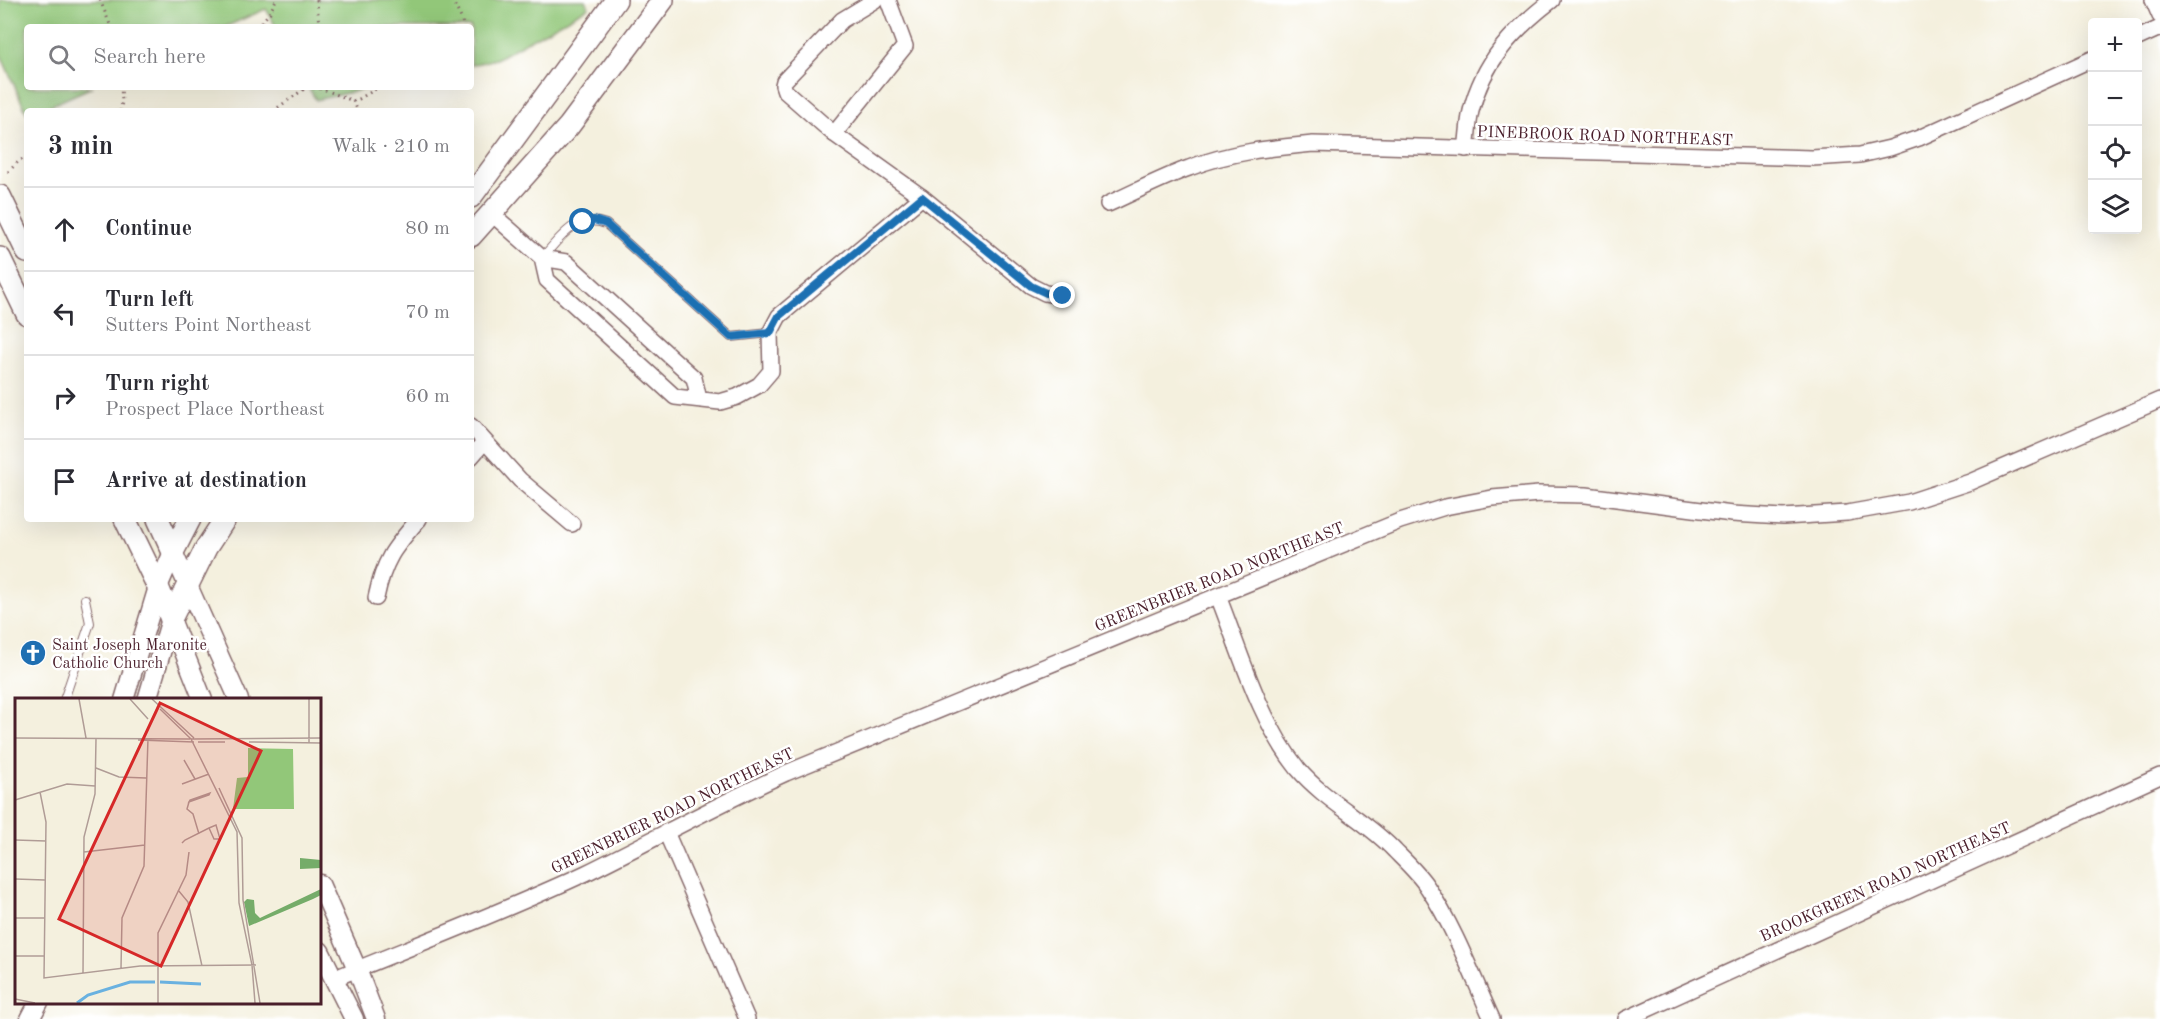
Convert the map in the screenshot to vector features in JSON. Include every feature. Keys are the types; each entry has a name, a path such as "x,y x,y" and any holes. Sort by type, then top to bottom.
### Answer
{"main road":[{"path":"477,186 616,0"},
{"path":"474,233 569,126 663,0"},
{"path":"0,196 24,246"},
{"path":"0,258 24,308"},
{"path":"126,522 171,619"},
{"path":"159,522 173,552"},
{"path":"173,552 188,522"},
{"path":"171,619 206,548 223,522"}],"street":[{"path":"875,0 836,26 784,81 785,91 834,134 922,197 1031,286 1046,293 1063,296"},
{"path":"834,134 905,46 888,0"},
{"path":"1466,149 1471,112 1486,72 1500,48 1523,23 1552,0"},
{"path":"2153,0 2160,16"},
{"path":"2142,36 2160,28"},
{"name":"PINEBROOK ROAD NORTHEAST","path":"1107,204 1190,167 1226,156 1263,149 1313,144 1812,158 1860,155 1919,138 2088,60"},
{"path":"542,258 547,280 675,397 720,402 737,397 759,385 771,371 770,333 779,316 922,197"},
{"path":"491,213 542,258 566,262 694,378 699,399"},
{"name":"GREENBRIER ROAD NORTHEAST","path":"333,979 586,873 728,799 786,773 1400,521 1445,507 1492,498 1539,494 1586,495 1732,514 1783,517 1846,513 1910,502 1970,482 2160,400"},
{"path":"474,430 520,480 572,524"},
{"path":"474,454 484,442"},
{"path":"376,598 381,574 393,550 416,522"},
{"path":"124,698 158,587 173,552"},
{"path":"173,552 239,698"},
{"path":"1218,596 1262,708 1282,745 1318,790 1393,849 1427,886 1447,920 1492,1019"},
{"path":"147,698 171,619"},
{"path":"171,619 203,698"},
{"name":"BROOKGREEN ROAD NORTHEAST","path":"1626,1019 2160,776"},
{"path":"666,832 747,1019"},
{"path":"321,886 376,1019"},
{"path":"321,953 354,1019"},
{"path":"20,1019 24,1004"},
{"path":"30,1019 38,1004"}],"lane":[{"path":"542,258 570,227 594,220 606,224 731,337 770,333"},
{"path":"64,698 90,623 85,599"}],"path":[{"path":"100,0 110,24"},
{"path":"260,24 276,0"},
{"path":"317,0 319,24"},
{"path":"452,0 463,24"},
{"path":"121,90 121,108"},
{"path":"277,108 301,90"},
{"path":"328,90 353,101 374,90"},
{"path":"353,101 356,108"},
{"path":"8,172 24,158"}],"green space":[{"path":"0,0 585,0 589,7 496,59 474,64 474,24 274,24 266,9 232,24 24,24 24,90 85,90 46,108 24,108 0,53"},
{"path":"310,90 361,90 316,100"}],"place":[{"name":"Saint Joseph Maronite Catholic Church","path":"33,653"}],"route":[{"path":"583,222 594,220 606,224 731,337 770,333 779,316 922,197 1031,286 1046,293 1063,296"}]}
